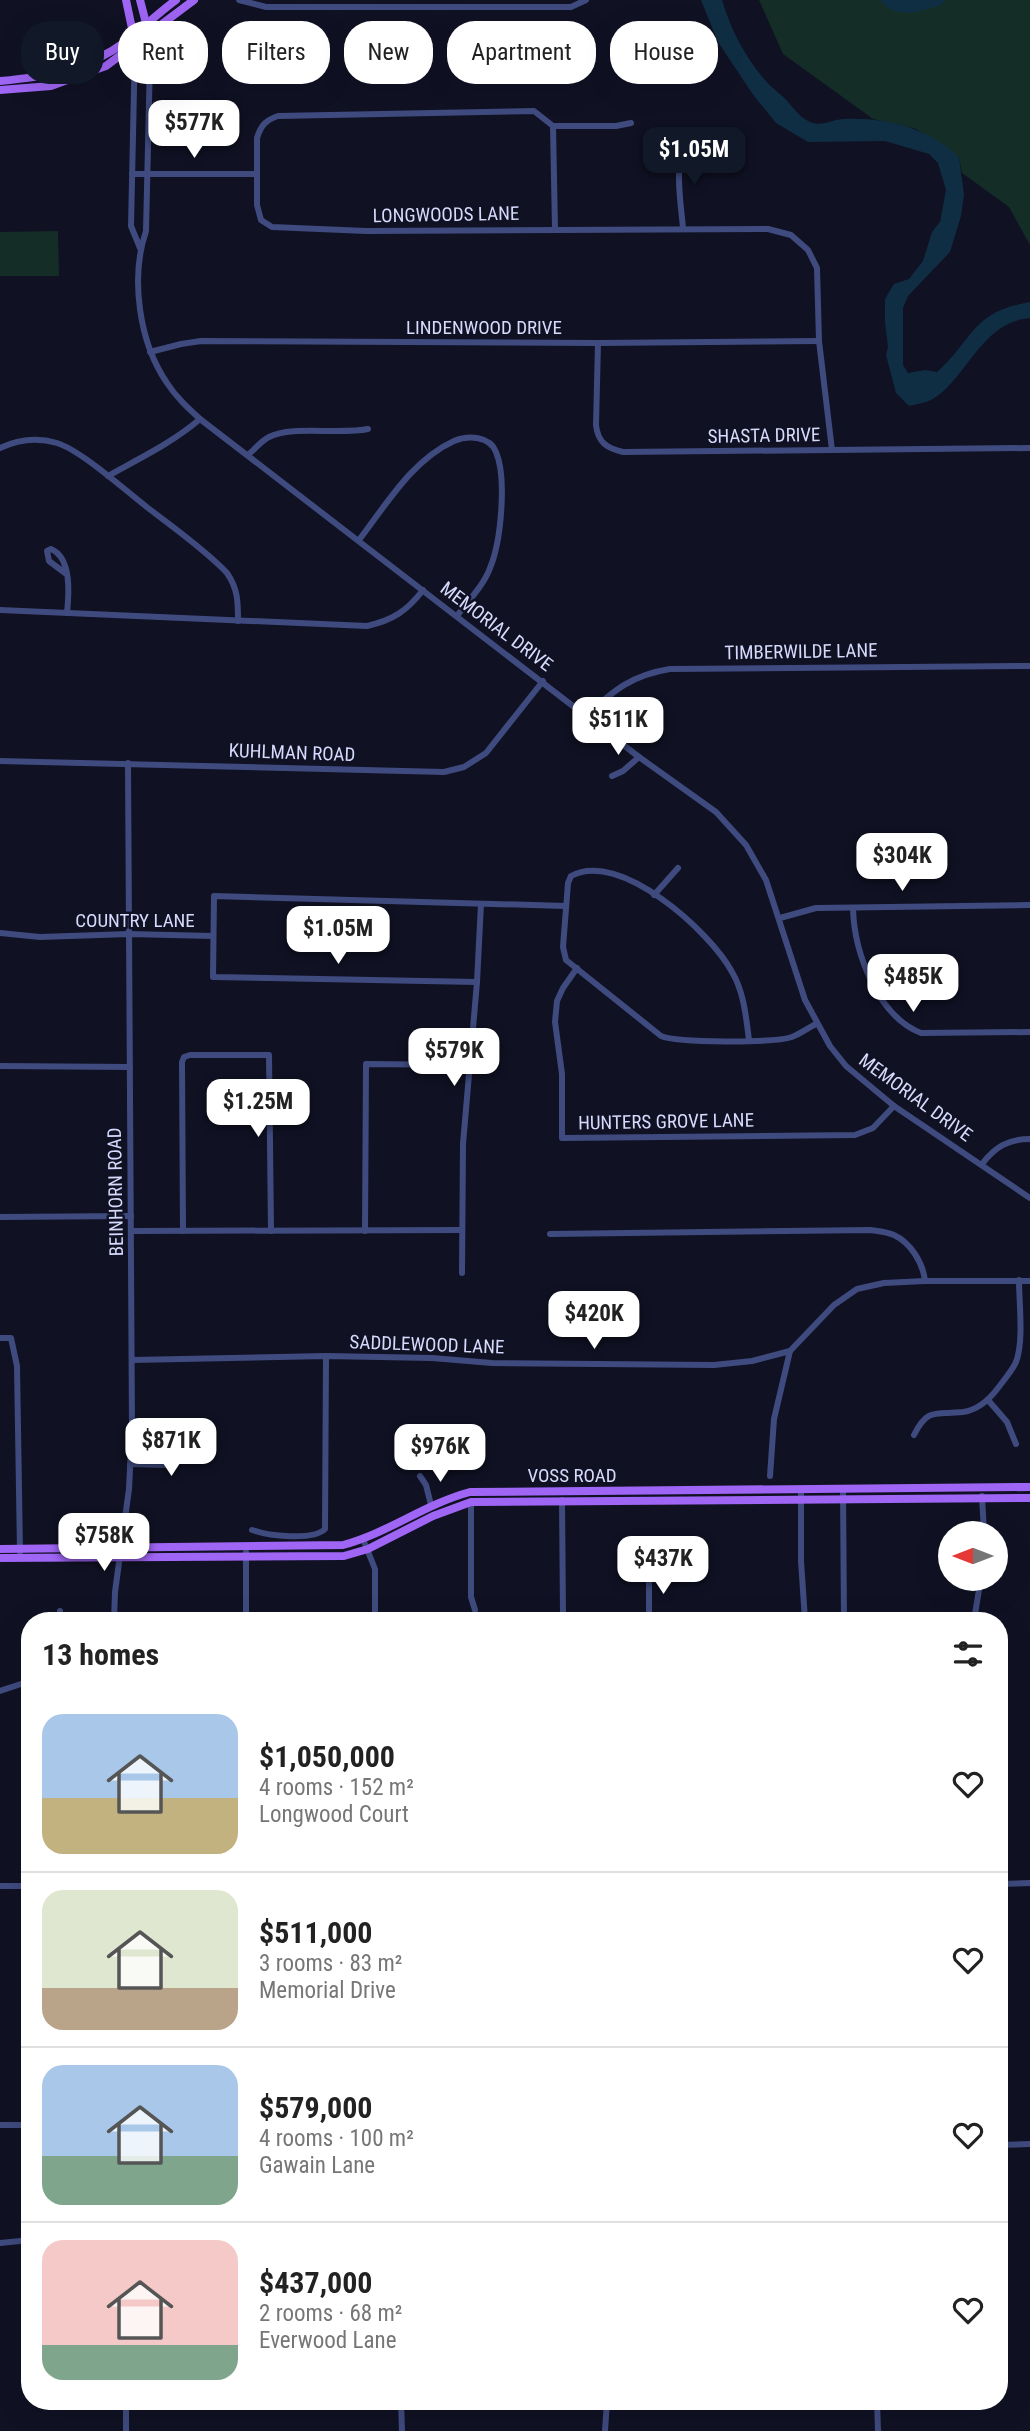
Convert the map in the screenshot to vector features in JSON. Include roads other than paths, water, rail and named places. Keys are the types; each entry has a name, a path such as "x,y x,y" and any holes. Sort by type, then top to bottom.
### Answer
{"main road":[{"name":"MEMORIAL DRIVE","path":"125,0 130,21"},
{"name":"MEMORIAL DRIVE","path":"140,0 145,21"},
{"path":"150,21 176,0"},
{"path":"165,21 194,0"},
{"path":"104,66 118,54"},
{"path":"0,81 51,86 57,84"},
{"path":"0,90 21,84"},
{"name":"VOSS ROAD","path":"0,1549 20,1553 120,1553 326,1547 363,1539 431,1505 470,1492 486,1491 1030,1487"},
{"path":"915,1488 915,1499"},
{"path":"703,1489 703,1501"},
{"path":"627,1490 627,1501"},
{"path":"486,1491 487,1502"},
{"name":"VOSS ROAD","path":"246,1551 323,1558 344,1556 368,1549 433,1516 471,1502 1030,1498"},
{"name":"VOSS ROAD","path":"0,1558 20,1553"}],"street":[{"path":"239,0 266,8 461,8 571,6 586,0"},
{"name":"MEMORIAL DRIVE","path":"133,84 131,226 140,248 142,321 150,352 176,396 200,419 639,757 716,812 746,845 766,880 816,1024 846,1066 894,1106 1030,1198"},
{"name":"MEMORIAL DRIVE","path":"140,248 146,231 149,84"},
{"path":"132,174 256,174 257,138 260,129 263,124 278,116 534,111 553,126 616,126 631,122"},
{"path":"553,126 555,229"},
{"path":"683,228 679,163 683,145 690,138"},
{"name":"LONGWOODS LANE","path":"256,174 257,205 261,220 272,227 366,231 768,229 791,235 813,258 817,268 819,341"},
{"name":"LINDENWOOD DRIVE","path":"150,352 201,341 819,341"},
{"path":"819,341 832,450"},
{"name":"SHASTA DRIVE","path":"598,343 597,436 609,449 623,452 1030,448"},
{"path":"108,476 150,455 200,419"},
{"path":"248,455 265,439 280,432 355,432 368,429"},
{"path":"0,448 12,442 32,438 56,443 67,447 108,476 228,573 239,597 238,621"},
{"path":"359,540 401,484 436,452 456,440 486,440 496,449 500,468 498,546 489,571 457,616"},
{"path":"65,573 69,594 67,613"},
{"path":"0,610 368,626 396,617 410,607 423,590"},
{"name":"TIMBERWILDE LANE","path":"587,715 615,690 630,681 648,672 670,668 1030,666"},
{"name":"KUHLMAN ROAD","path":"0,761 453,770 472,764 486,754 542,681"},
{"path":"612,776 624,771 639,757"},
{"name":"BEINHORN ROAD","path":"115,1612 130,1464 132,1360 128,763"},
{"path":"654,895 678,868"},
{"path":"749,1040 744,1007 734,974 717,947 687,920 625,876 612,872 586,871 571,876 563,953 566,960 661,1036 668,1039 749,1040 792,1037 816,1024"},
{"name":"COUNTRY LANE","path":"0,933 40,937 129,934 213,936 214,896 566,906"},
{"path":"462,1273 463,1144 481,904"},
{"path":"779,918 816,908 1030,905"},
{"path":"853,908 857,942 880,998 899,1020 910,1028 920,1033 1030,1032"},
{"path":"213,936 213,977 477,982"},
{"name":"HUNTERS GROVE LANE","path":"576,968 563,988 555,1022 562,1074 562,1138 855,1135 873,1128 894,1106"},
{"path":"183,1231 184,1056 269,1055 271,1231"},
{"path":"365,1231 366,1064 469,1065"},
{"path":"0,1066 130,1067"},
{"path":"982,1164 991,1153 1007,1142 1030,1139"},
{"path":"0,1217 131,1216"},
{"path":"132,1231 462,1230"},
{"path":"550,1234 872,1230 894,1235 910,1246 924,1270 925,1281"},
{"path":"914,1435 929,1414 965,1411 988,1400 1014,1366 1018,1358 1019,1280"},
{"path":"770,1476 774,1419 790,1352 834,1305 857,1289 884,1283 1030,1281"},
{"path":"0,1338 11,1338 17,1366 20,1553"},
{"name":"SADDLEWOOD LANE","path":"132,1360 326,1356 432,1358 492,1363 713,1365 752,1361 790,1352"},
{"path":"252,1530 271,1535 312,1535 320,1534 326,1529 326,1356"},
{"path":"988,1400 1007,1422 1016,1444"},
{"path":"130,1464 167,1465 176,1456 182,1442"},
{"path":"420,1476 426,1485 431,1505"},
{"path":"843,1488 844,1612"},
{"path":"982,1488 983,1521"},
{"path":"801,1489 804,1612"},
{"path":"562,1491 563,1612"},
{"path":"471,1502 471,1597 475,1610"},
{"path":"363,1539 375,1569 375,1612"},
{"path":"246,1551 246,1612"},
{"path":"649,1612 649,1581 652,1568"},
{"path":"975,1612 979,1591"},
{"path":"0,1691 21,1684"},
{"path":"1008,1884 1030,1883"},
{"path":"0,1886 21,1886"},
{"path":"0,2125 21,2125"},
{"path":"1008,2145 1030,2144"},
{"path":"0,2242 21,2241"},
{"path":"126,2410 126,2431"},
{"path":"401,2410 402,2431"},
{"path":"605,2431 606,2410"},
{"path":"877,2410 878,2431"}],"water":[{"path":"701,0 722,0 734,32 751,62 805,120 817,124 844,119 891,122 934,139 959,157 964,195 961,216 950,252 908,296 903,308 903,365 908,373 925,370 937,372 984,320 996,313 1030,302 1030,318 1013,322 998,330 986,340 944,391 931,400 909,406 896,393 886,355 888,347 885,299 894,284 909,279 923,261 932,232 940,222 946,190 938,163 929,154 885,141 808,142 776,123 754,96 718,42 718,21 710,21"},
{"path":"880,0 945,0 941,5 909,13 893,10"}]}
